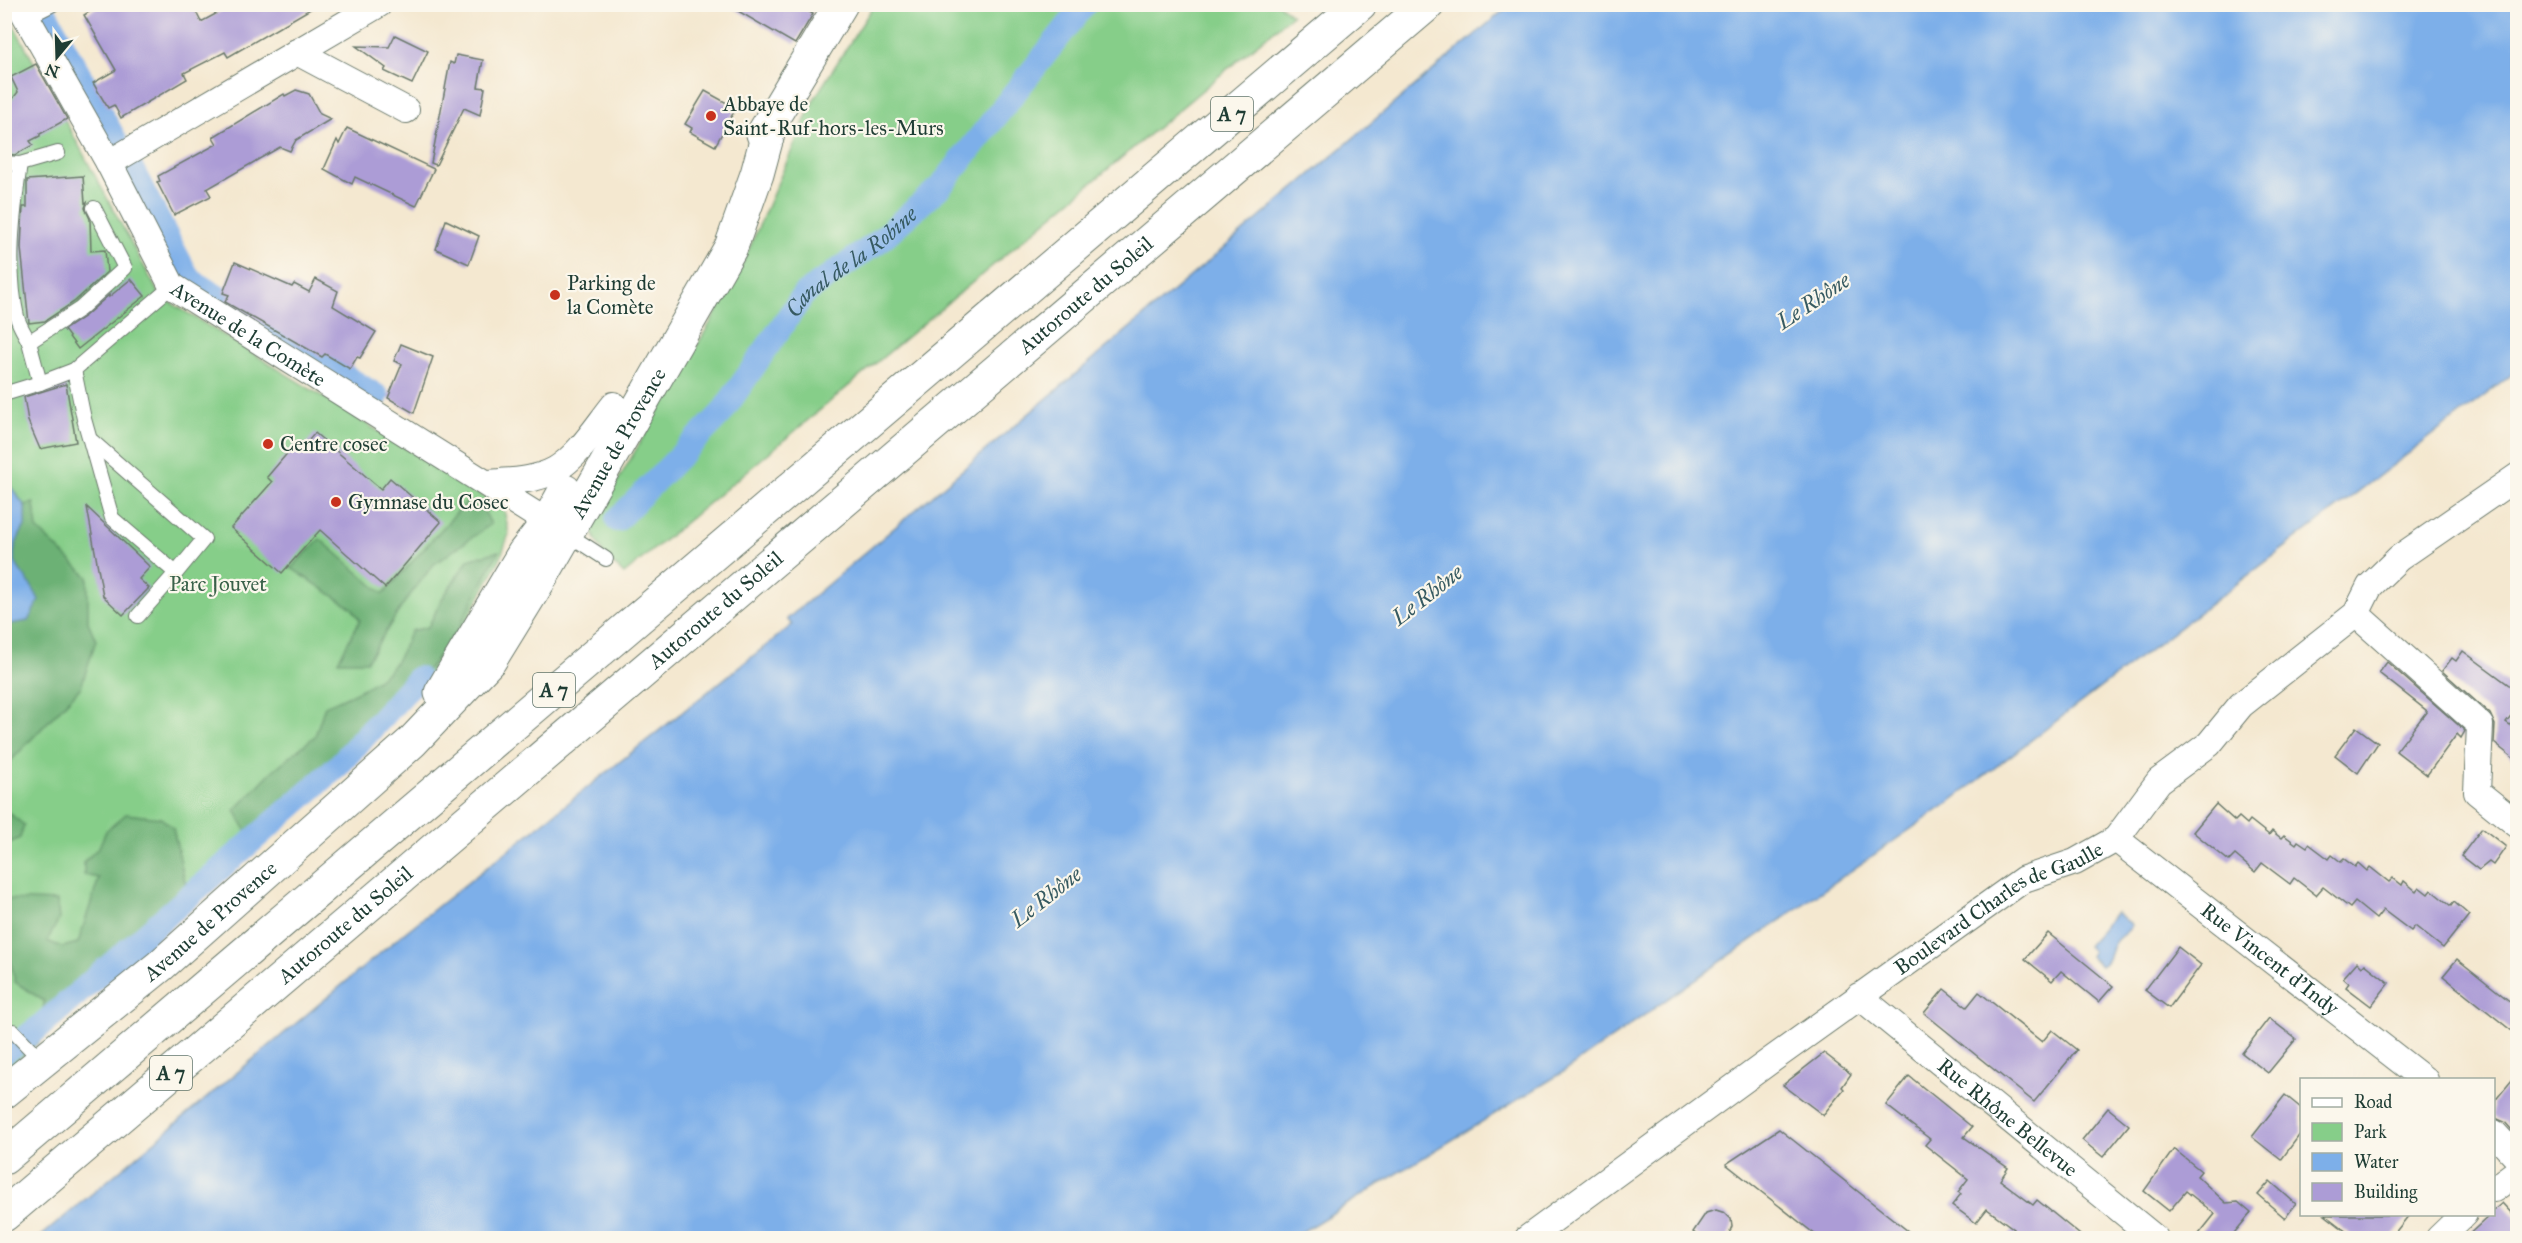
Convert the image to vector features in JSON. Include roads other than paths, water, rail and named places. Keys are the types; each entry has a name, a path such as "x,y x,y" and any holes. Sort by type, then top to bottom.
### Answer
{"main road":[{"name":"Avenue de Provence","path":"4,1092 160,966 412,742 490,660 557,528 614,405 693,268 773,115 841,4"},
{"name":"Autoroute du Soleil","path":"4,1158 1360,4"},
{"name":"Autoroute du Soleil","path":"4,1215 1428,4"},
{"name":"Avenue de Provence","path":"557,528 730,247 757,174 773,115"}],"street":[{"path":"109,163 379,4"},
{"name":"Avenue de la Comète","path":"22,11 109,163 172,286 557,528"},
{"path":"297,52 405,110"},
{"name":"Avenue de Provence","path":"487,483 539,476 556,469 574,453 614,405"},
{"name":"Boulevard Charles de Gaulle","path":"1528,1239 1859,996 2024,879 2075,862 2116,839 2158,782 2209,744 2241,705 2356,614 2370,586 2399,558 2517,476"},
{"path":"2356,614 2480,725 2477,792 2517,825"},
{"name":"Rue Vincent d'Indy","path":"2116,839 2422,1078"},
{"name":"Rue Rhône Bellevue","path":"1859,996 2155,1239"},
{"path":"2495,1135 2517,1159"},
{"path":"2495,1188 2517,1171"},
{"path":"2439,1239 2463,1216"}],"lane":[{"path":"22,11 53,4"},
{"path":"4,164 20,164 58,153"},
{"path":"20,164 13,239 12,281 17,319 29,342 40,383"},
{"path":"29,342 80,309 125,268 94,208"},
{"path":"4,394 74,370 172,286"},
{"path":"74,370 84,419 112,518 176,573"},
{"path":"92,441 204,538 138,616"},
{"path":"557,528 606,559"},
{"path":"13,1031 42,1061"}],"water":[{"name":"Le Rhône","path":"1511,4 2517,5 2517,371 1951,801 1560,1074 1292,1238 39,1238 403,934 792,625 787,619"},
{"path":"5,462 11,487 25,506 25,526 18,540 14,558 39,600 28,621 5,625 5,539 9,529 5,521"},
{"path":"2116,912 2132,925 2115,942 2107,961 2101,966 2090,956 2093,951 2088,946"}],"waterway":[{"name":"Canal de la Robine","path":"617,520 721,414 804,294 878,242 941,186 1085,4"},
{"path":"46,14 117,143"},
{"path":"133,171 189,279 377,396"},
{"path":"4,1053 37,1029 338,766 418,678"}],"place":[{"name":"Abbaye de Saint-Ruf-hors-les-Murs","path":"711,116"},
{"name":"Parking de la Comète","path":"555,295"},
{"name":"Centre cosec","path":"268,444"},
{"name":"Gymnase du Cosec","path":"336,502"}],"park label":[{"name":"Parc Jouvet","path":"218,584"}]}
